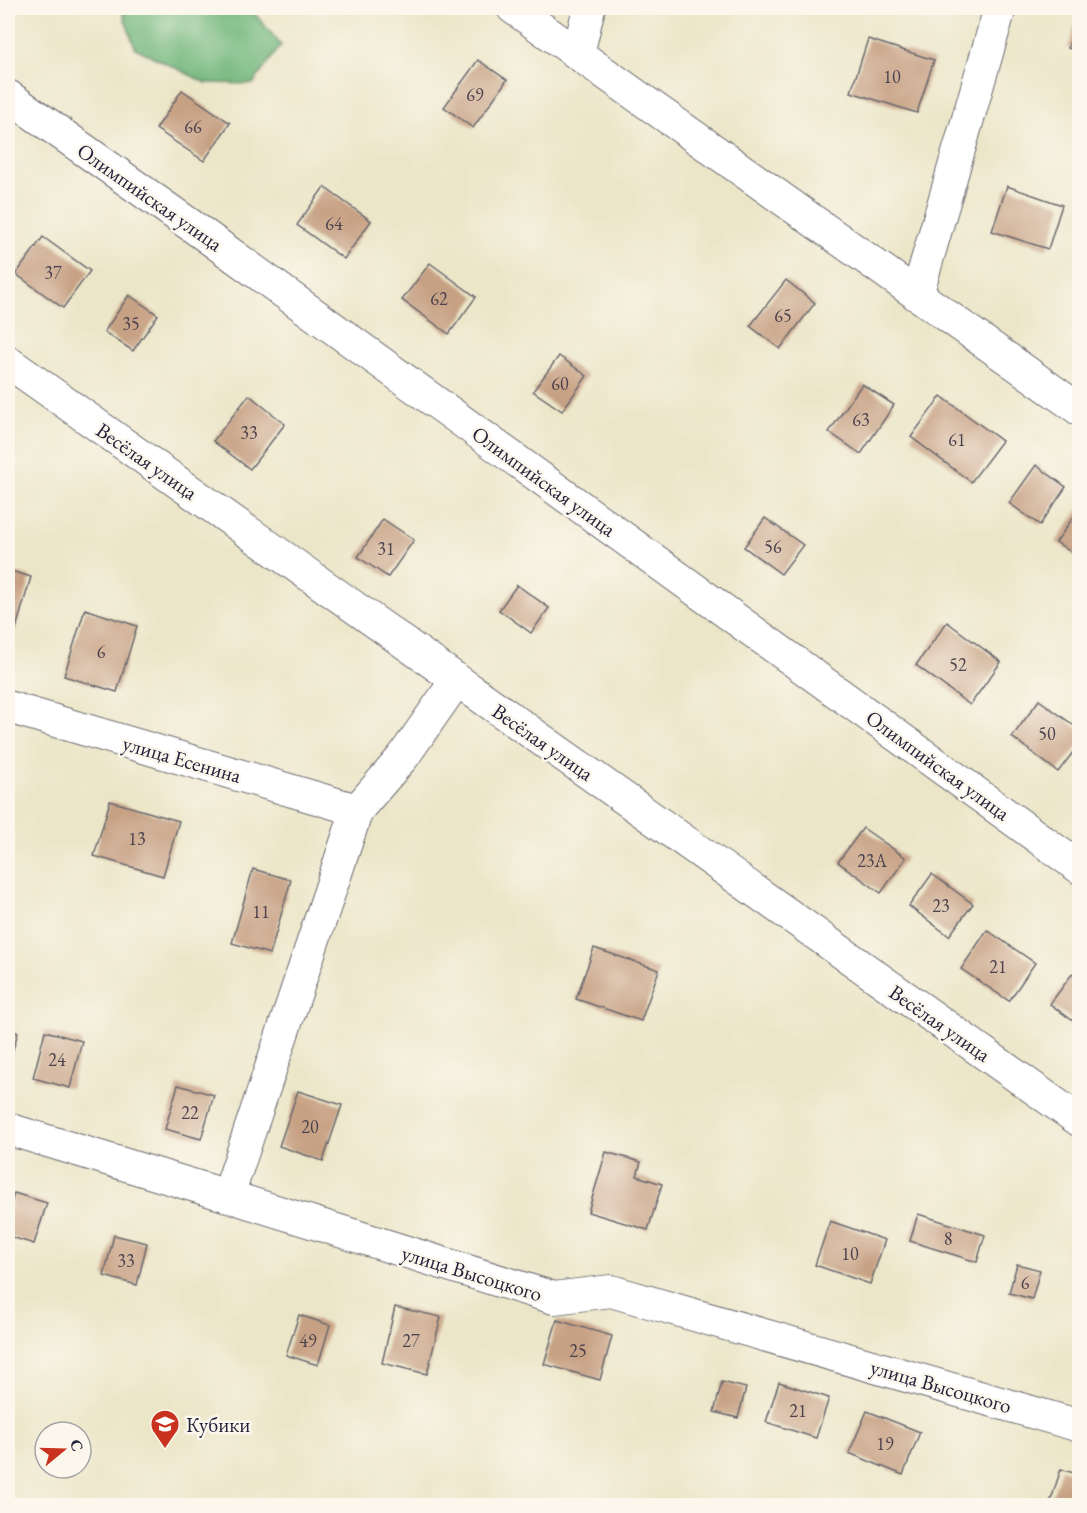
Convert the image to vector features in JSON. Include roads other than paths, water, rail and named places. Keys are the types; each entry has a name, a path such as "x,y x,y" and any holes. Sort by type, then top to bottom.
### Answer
{"street":[{"path":"513,8 1080,410"},
{"path":"578,54 589,8"},
{"path":"917,295 1000,8"},
{"name":"Олимпийская улица","path":"8,96 225,250 1080,868"},
{"name":"Весёлая улица","path":"8,362 1080,1121"},
{"path":"228,1196 357,810 403,757 456,681"},
{"name":"улица Есенина","path":"8,707 357,810"},
{"name":"улица Высоцкого","path":"8,1129 554,1298 611,1291 1080,1426"}],"place":[{"name":"Кубики","path":"165,1450"}]}
